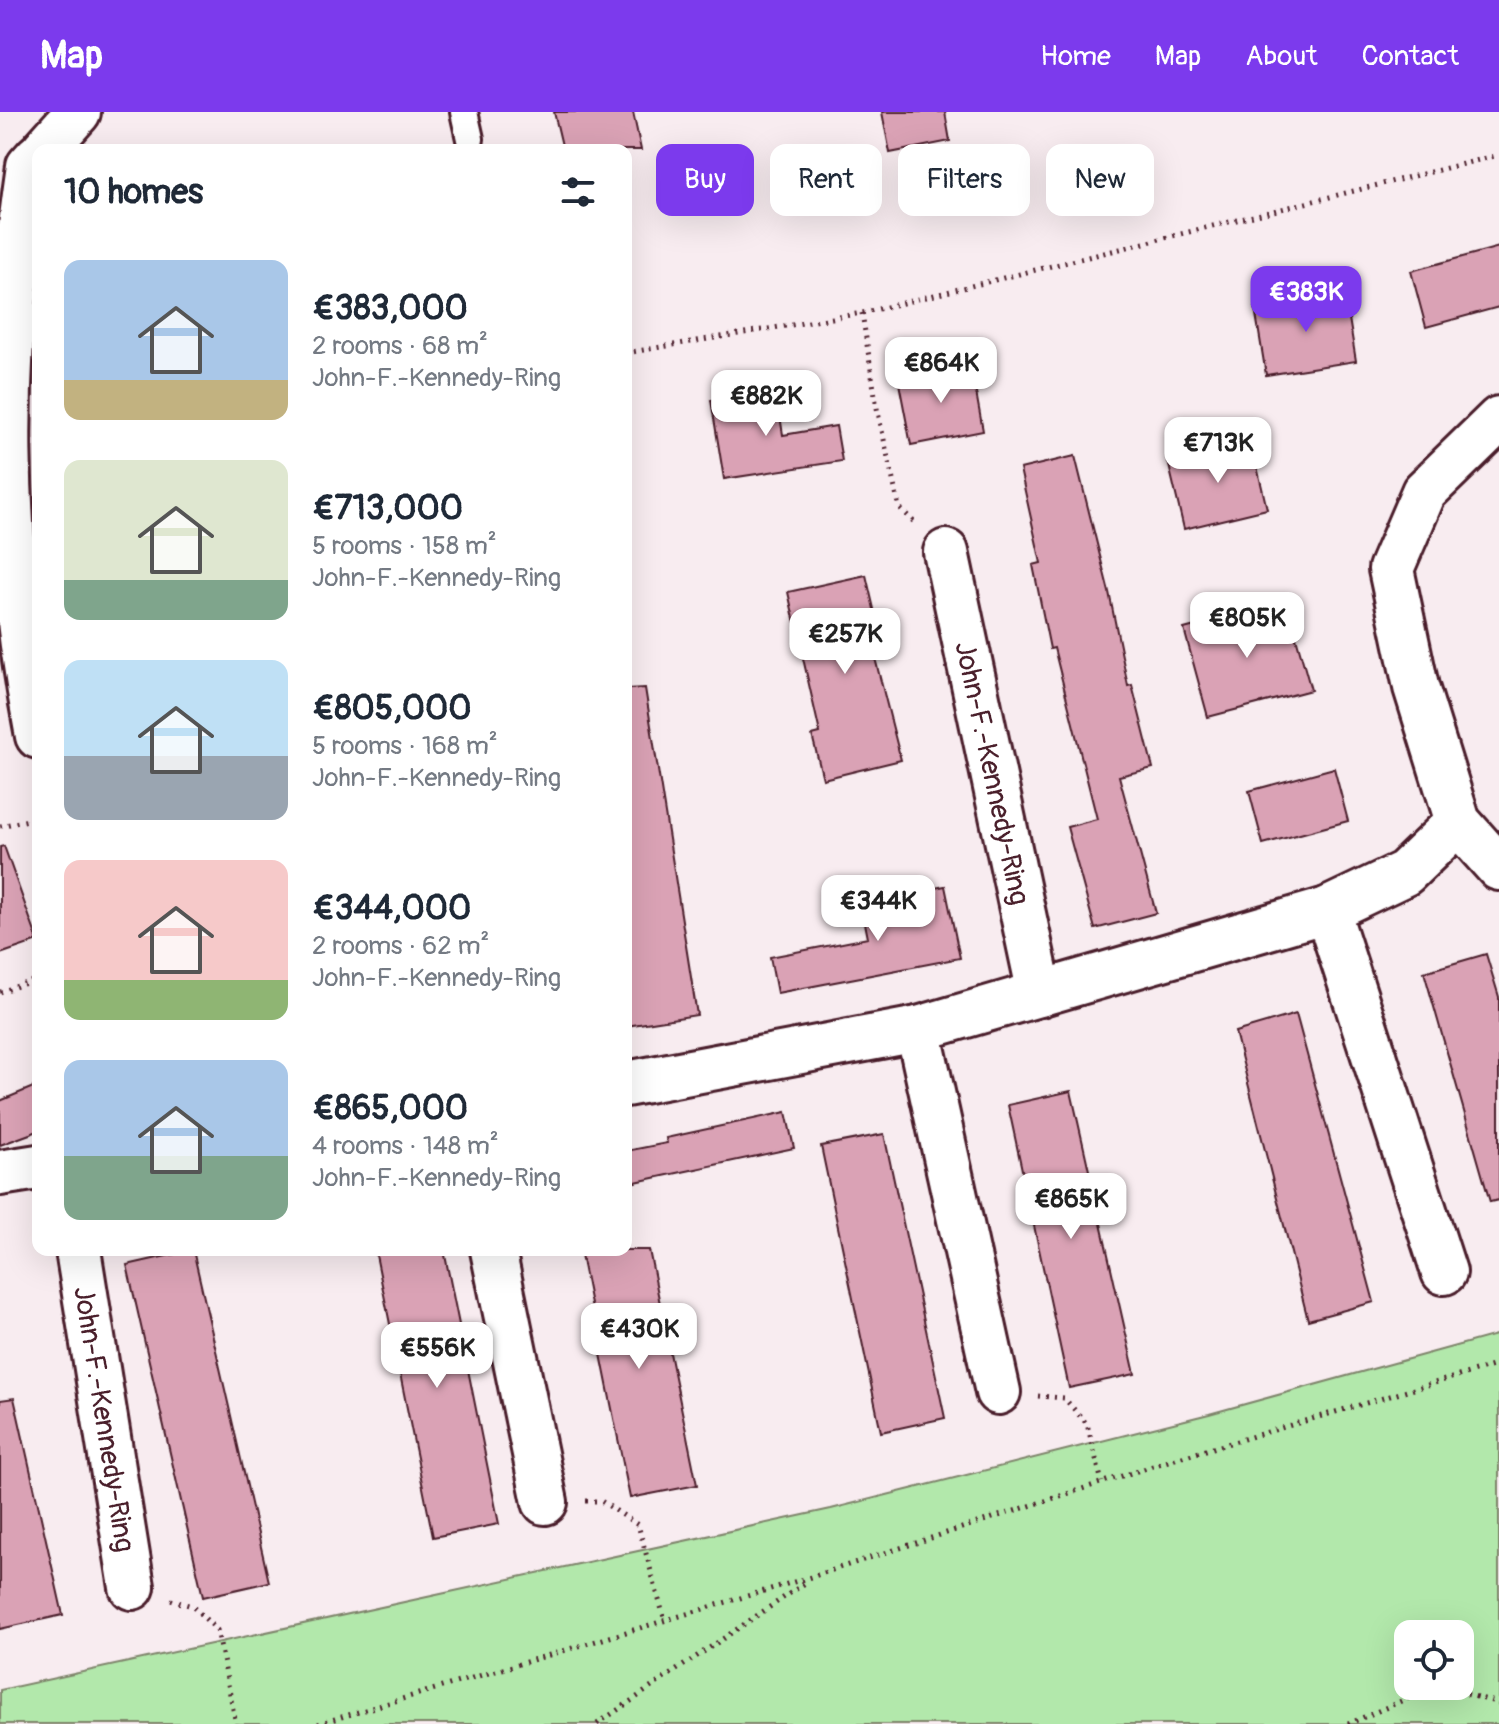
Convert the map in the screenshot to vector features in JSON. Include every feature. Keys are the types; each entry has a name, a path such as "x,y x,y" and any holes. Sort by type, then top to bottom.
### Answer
{"street":[{"path":"43,144 78,112"},
{"path":"28,158 3,362 1,442 3,506 20,662 32,711"},
{"path":"1499,419 1424,492 1391,569 1416,687 1458,822 1499,868"},
{"name":"John-F.-Kennedy-Ring","path":"946,552 1040,994"},
{"path":"632,1083 918,1029 1327,910 1405,873 1458,822"},
{"path":"1327,910 1444,1272"},
{"path":"918,1029 998,1392"},
{"path":"0,1173 32,1168"},
{"name":"John-F.-Kennedy-Ring","path":"79,1256 132,1587"},
{"path":"494,1256 545,1502"}],"lane":[{"path":"464,112 470,139"}],"path":[{"path":"632,352 862,313 1499,155"},
{"path":"862,313 877,408 899,507 946,552"},
{"path":"0,826 32,819"},
{"path":"0,992 32,981"},
{"path":"318,1724 814,1576 1102,1482 1499,1364"},
{"path":"998,1392 1064,1398 1087,1424 1102,1482"},
{"path":"545,1502 601,1501 638,1525 665,1621"},
{"path":"597,1724 814,1576"},
{"path":"132,1587 192,1606 217,1630 236,1724"},
{"path":"1348,1724 1436,1686 1499,1703"}],"green space":[{"path":"1499,1334 1499,1724 0,1724 0,1690 831,1509 1209,1414"}],"building":[{"path":"554,112 633,112 641,150 632,150 632,144 562,144"},
{"path":"882,112 945,112 950,141 898,144 898,151 890,153"},
{"path":"1499,247 1499,307 1426,327 1411,271"},
{"path":"1345,294 1356,361 1266,375 1255,308"},
{"path":"971,365 983,431 911,445 898,378"},
{"path":"776,390 783,435 836,426 842,461 724,479 711,400"},
{"path":"1251,441 1267,509 1184,529 1168,461"},
{"path":"1075,456 1109,592 1128,686 1132,685 1153,768 1119,776 1156,913 1095,929 1067,827 1097,819 1054,648 1050,649 1033,565 1041,563 1020,469"},
{"path":"866,575 885,656 875,658 901,760 823,779 812,735 820,733 788,592"},
{"path":"1286,602 1311,690 1208,717 1184,629"},
{"path":"645,688 697,1015 632,1025 632,689"},
{"path":"1334,768 1348,821 1263,844 1249,791"},
{"path":"4,846 32,924 32,943 0,954 0,847"},
{"path":"945,886 960,958 777,993 770,957 868,938 861,903"},
{"path":"1486,954 1499,997 1499,1200 1490,1202 1424,972"},
{"path":"1296,1014 1374,1302 1308,1320 1235,1032"},
{"path":"32,1088 32,1133 0,1145 0,1101"},
{"path":"1071,1091 1135,1374 1069,1388 1008,1105"},
{"path":"786,1112 794,1148 632,1183 632,1150 667,1143 666,1138"},
{"path":"884,1134 945,1418 881,1432 821,1146"},
{"path":"632,1250 649,1250 697,1485 630,1498 581,1256 632,1256"},
{"path":"167,1256 194,1256 269,1582 203,1597 127,1265"},
{"path":"376,1256 445,1256 499,1524 433,1537"},
{"path":"14,1398 63,1615 0,1629 0,1400"}]}
